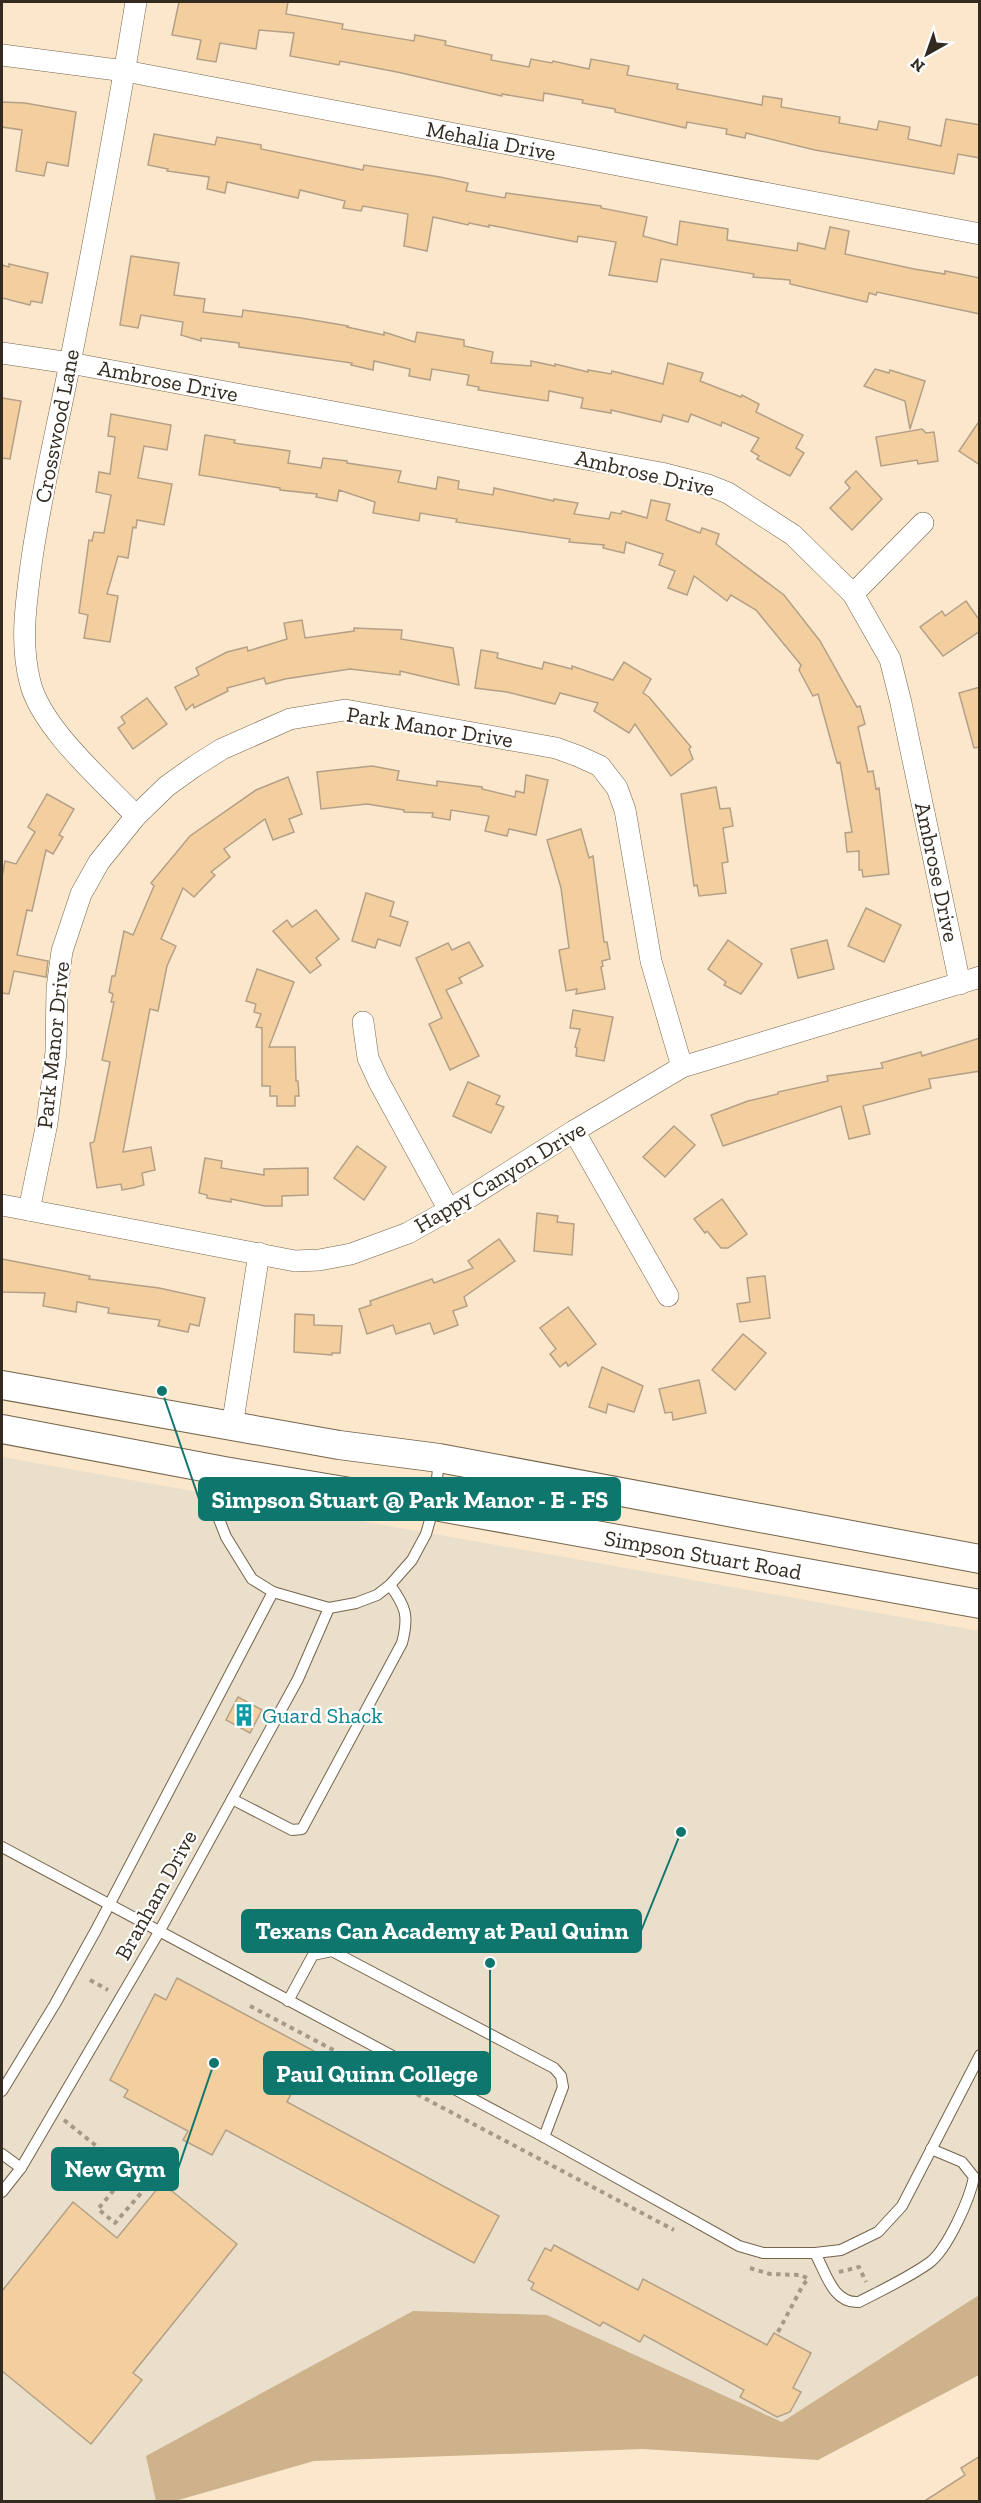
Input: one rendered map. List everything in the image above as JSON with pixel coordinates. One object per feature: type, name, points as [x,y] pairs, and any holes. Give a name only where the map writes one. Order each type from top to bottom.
[{"type":"main road","name":"Simpson Stuart Road","points":[[2,1385],[339,1445],[439,1458],[980,1559]]},
{"type":"main road","points":[[224,1471],[232,1427]]},
{"type":"main road","name":"Simpson Stuart Road","points":[[2,1429],[224,1471],[434,1506],[980,1604]]},
{"type":"street","name":"Crosswood Lane","points":[[136,2],[70,363],[36,533],[26,599],[25,656],[30,683],[37,703],[52,726],[136,816]]},
{"type":"street","name":"Mehalia Drive","points":[[2,55],[124,71],[980,234]]},
{"type":"street","name":"Ambrose Drive","points":[[2,353],[70,363],[661,473],[708,485],[738,499],[793,535],[854,594],[890,659],[970,980]]},
{"type":"street","points":[[854,594],[923,523]]},
{"type":"street","name":"Park Manor Drive","points":[[29,1210],[47,1123],[56,1052],[57,988],[62,951],[81,894],[99,862],[136,816],[167,786],[222,749],[290,718],[345,710],[556,748],[600,766],[616,788],[626,810],[651,961],[682,1068]]},
{"type":"street","name":"Happy Canyon Drive","points":[[2,1205],[295,1261],[319,1260],[351,1254],[408,1233],[450,1210],[574,1131],[682,1068],[970,980]]},
{"type":"street","points":[[363,1022],[368,1058],[379,1082],[450,1210]]},
{"type":"street","points":[[574,1131],[668,1296]]},
{"type":"street","points":[[232,1427],[260,1253]]},
{"type":"lane","points":[[224,1471],[217,1514],[226,1538],[252,1579],[273,1592],[329,1608],[356,1603],[377,1594],[390,1585],[412,1560],[426,1534],[434,1506],[439,1458]]},
{"type":"lane","points":[[232,1799],[292,1830],[302,1829],[402,1643],[406,1627],[404,1603],[390,1585]]},
{"type":"lane","name":"Branham Drive","points":[[2,2091],[55,2004],[110,1904],[273,1592]]},
{"type":"lane","name":"Branham Drive","points":[[2,2192],[21,2168],[159,1932],[298,1679],[329,1608]]},
{"type":"lane","points":[[2,1847],[544,2138],[739,2246],[763,2253],[815,2253],[842,2250],[878,2232],[902,2206],[980,2055]]},
{"type":"lane","points":[[288,2001],[313,1955],[332,1951],[554,2068],[561,2076],[563,2086],[544,2138]]},
{"type":"lane","points":[[815,2253],[838,2297],[847,2303],[859,2302],[930,2263],[946,2241],[972,2190],[974,2177],[962,2162],[931,2149]]},
{"type":"lane","points":[[2,2154],[21,2168]]},
{"type":"path","points":[[90,1980],[110,1991]]},
{"type":"path","points":[[250,2006],[683,2235]]},
{"type":"path","points":[[54,2112],[110,2157]]},
{"type":"path","points":[[120,2164],[129,2172],[98,2209],[115,2223],[149,2184]]},
{"type":"path","points":[[747,2267],[770,2274],[801,2275],[809,2279],[778,2332]]},
{"type":"path","points":[[835,2273],[859,2267],[872,2295]]},
{"type":"shaded area","points":[[2,1457],[979,1631],[979,2295],[782,2422],[547,2316],[147,2456],[156,2501],[2,2501]]},
{"type":"shaded area","points":[[979,2295],[979,2375],[818,2460],[643,2449],[314,2461],[175,2501],[156,2501],[146,2456],[413,2311],[547,2315],[782,2422]]},
{"type":"building","points":[[179,2],[288,2],[286,14],[343,24],[342,29],[414,41],[415,35],[446,41],[445,45],[492,55],[491,60],[529,67],[531,59],[552,63],[553,61],[589,69],[591,59],[629,66],[627,75],[678,84],[677,89],[762,105],[763,96],[782,99],[781,107],[840,117],[839,123],[877,130],[879,121],[910,127],[908,139],[941,146],[946,119],[980,125],[980,158],[958,154],[954,174],[815,150],[746,133],[745,138],[726,134],[727,129],[687,122],[686,128],[615,112],[615,109],[582,103],[583,100],[544,93],[543,101],[502,94],[502,96],[340,61],[339,65],[290,56],[294,33],[259,30],[256,49],[220,43],[216,62],[197,59],[201,40],[172,35]]},
{"type":"building","points":[[2,102],[25,103],[76,112],[68,166],[47,162],[44,176],[16,171],[22,130],[2,127]]},
{"type":"building","points":[[154,134],[215,145],[217,137],[261,145],[261,149],[363,170],[364,165],[440,177],[468,183],[466,191],[505,198],[506,193],[601,206],[601,208],[647,217],[643,236],[677,245],[680,221],[728,229],[727,240],[797,251],[798,243],[825,249],[830,227],[849,231],[845,254],[914,269],[945,274],[945,271],[980,278],[980,314],[877,292],[876,295],[869,293],[867,302],[790,284],[790,280],[753,277],[754,274],[661,259],[657,282],[609,275],[616,242],[578,236],[577,242],[489,225],[489,227],[469,223],[468,225],[433,217],[427,251],[404,246],[408,214],[363,206],[361,211],[343,208],[345,201],[300,190],[298,198],[227,182],[225,193],[207,189],[209,177],[167,171],[168,169],[148,165]]},
{"type":"building","points":[[131,256],[179,263],[174,295],[205,299],[203,312],[242,317],[243,310],[301,318],[384,335],[384,332],[415,342],[417,332],[464,340],[464,346],[493,352],[491,363],[531,366],[531,361],[588,372],[588,370],[611,374],[612,371],[663,384],[668,363],[703,373],[700,381],[741,397],[742,395],[759,404],[756,412],[803,435],[796,448],[804,453],[790,476],[757,459],[759,456],[751,451],[759,438],[722,422],[721,426],[691,414],[688,422],[663,415],[661,422],[611,410],[611,413],[581,408],[583,398],[549,391],[548,401],[478,390],[479,387],[467,385],[469,375],[432,369],[430,380],[409,376],[410,369],[374,361],[373,370],[351,365],[352,363],[239,347],[239,343],[201,338],[201,341],[181,335],[183,322],[141,315],[138,328],[120,325]]},
{"type":"building","points":[[9,264],[48,273],[42,303],[31,301],[30,305],[2,298],[2,265],[9,267]]},
{"type":"building","points":[[875,369],[889,373],[890,370],[925,381],[910,429],[905,401],[864,386]]},
{"type":"building","points":[[2,398],[21,401],[10,459],[2,458]]},
{"type":"building","points":[[111,414],[171,425],[167,450],[144,446],[138,478],[172,484],[164,525],[137,520],[136,528],[133,527],[128,558],[118,556],[107,594],[118,596],[110,642],[84,638],[88,615],[79,613],[89,540],[92,541],[94,532],[104,533],[111,495],[96,492],[99,472],[110,474],[115,437],[108,436]]},
{"type":"building","points":[[980,420],[980,465],[959,451]]},
{"type":"building","points":[[922,429],[926,433],[934,432],[938,461],[918,464],[917,460],[881,466],[876,437]]},
{"type":"building","points":[[205,435],[235,440],[234,443],[290,451],[288,463],[321,468],[323,458],[347,461],[347,463],[401,471],[398,482],[436,489],[438,477],[459,481],[458,489],[493,495],[494,488],[554,501],[554,499],[578,503],[574,514],[609,519],[611,512],[621,514],[622,511],[647,518],[651,500],[670,504],[666,520],[700,533],[702,528],[719,534],[716,544],[784,595],[820,641],[857,707],[860,706],[865,724],[858,727],[868,772],[873,771],[876,789],[879,788],[889,874],[863,877],[862,870],[859,870],[859,851],[847,852],[845,833],[852,832],[840,762],[837,763],[818,694],[813,696],[799,670],[801,665],[756,610],[731,595],[727,601],[694,576],[687,595],[668,588],[675,571],[659,565],[663,554],[626,542],[624,553],[603,548],[604,545],[569,542],[570,539],[456,522],[457,519],[420,513],[419,521],[373,513],[375,502],[339,490],[337,501],[316,497],[317,494],[280,490],[280,488],[199,475]]},
{"type":"building","points":[[856,471],[882,499],[852,530],[830,508],[850,488],[845,482]]},
{"type":"building","points":[[966,601],[980,621],[980,631],[943,656],[920,627],[942,611],[945,616]]},
{"type":"building","points":[[302,620],[305,638],[354,631],[354,628],[402,630],[401,639],[453,648],[459,685],[400,671],[400,675],[350,669],[266,684],[264,678],[227,688],[228,691],[194,708],[193,704],[186,710],[175,687],[199,675],[196,668],[227,652],[247,647],[248,651],[287,639],[284,623]]},
{"type":"building","points":[[481,650],[498,653],[497,658],[542,669],[544,662],[572,669],[572,666],[613,680],[624,662],[651,679],[643,693],[649,697],[691,747],[689,749],[693,759],[671,776],[635,724],[629,733],[594,711],[598,703],[560,693],[555,704],[507,692],[475,688]]},
{"type":"building","points":[[980,687],[980,747],[974,748],[959,693]]},
{"type":"building","points":[[147,698],[167,724],[133,749],[118,728],[125,723],[121,717]]},
{"type":"building","points":[[372,766],[399,771],[397,780],[437,786],[437,781],[482,787],[482,789],[515,797],[516,791],[524,793],[526,775],[548,780],[536,835],[509,829],[507,836],[485,831],[489,816],[451,810],[450,820],[432,817],[433,813],[404,812],[404,810],[367,804],[321,809],[317,772]]},
{"type":"building","points":[[288,777],[302,814],[289,819],[294,832],[273,840],[265,819],[224,849],[230,857],[211,872],[215,875],[194,897],[183,888],[161,939],[176,946],[167,966],[158,1011],[150,1009],[123,1152],[151,1147],[155,1170],[142,1173],[144,1185],[122,1190],[121,1184],[97,1188],[90,1143],[94,1142],[110,1062],[102,1060],[114,1002],[111,1002],[113,994],[109,992],[112,976],[115,976],[124,931],[133,935],[154,886],[151,883],[190,836],[256,790]]},
{"type":"building","points":[[716,787],[720,809],[730,808],[733,826],[723,828],[728,862],[722,863],[726,893],[699,896],[697,885],[694,886],[681,794]]},
{"type":"building","points":[[47,794],[74,809],[59,835],[63,837],[53,854],[46,850],[32,911],[27,910],[17,955],[48,961],[46,977],[14,971],[9,994],[2,993],[2,877],[5,861],[16,864],[35,832],[28,827]]},
{"type":"building","points":[[581,829],[589,858],[593,856],[604,942],[607,942],[610,959],[602,961],[603,966],[601,967],[605,989],[576,994],[577,989],[566,991],[559,950],[569,948],[561,888],[547,840]]},
{"type":"building","points":[[366,893],[394,902],[390,916],[408,922],[400,946],[378,939],[375,948],[352,941]]},
{"type":"building","points":[[866,908],[901,925],[884,962],[848,946]]},
{"type":"building","points":[[316,910],[339,939],[316,958],[321,965],[310,973],[273,931],[287,920],[292,927]]},
{"type":"building","points":[[728,940],[762,964],[741,994],[724,985],[726,982],[708,969]]},
{"type":"building","points":[[827,940],[834,969],[798,978],[791,949]]},
{"type":"building","points":[[469,942],[483,966],[459,978],[462,983],[446,990],[479,1056],[450,1070],[429,1024],[442,1018],[416,958],[448,943],[452,950]]},
{"type":"building","points":[[257,969],[294,982],[269,1047],[295,1047],[299,1096],[295,1096],[295,1106],[277,1106],[277,1096],[270,1096],[270,1086],[262,1086],[262,1028],[256,1027],[261,1014],[254,1012],[256,1004],[246,1001]]},
{"type":"building","points":[[573,1010],[613,1017],[604,1061],[576,1056],[577,1048],[575,1047],[580,1029],[570,1028]]},
{"type":"building","points":[[980,1038],[980,1071],[929,1079],[931,1088],[863,1106],[870,1134],[849,1139],[841,1106],[723,1146],[711,1115],[748,1101],[778,1094],[778,1092],[828,1081],[827,1076],[883,1068],[881,1063],[921,1052],[922,1056]]},
{"type":"building","points":[[468,1082],[500,1096],[496,1104],[504,1107],[491,1133],[453,1116]]},
{"type":"building","points":[[674,1126],[695,1145],[665,1177],[643,1157]]},
{"type":"building","points":[[357,1146],[386,1167],[364,1200],[334,1178]]},
{"type":"building","points":[[205,1158],[222,1161],[221,1168],[264,1175],[264,1169],[308,1168],[308,1195],[282,1196],[282,1206],[265,1206],[231,1199],[231,1202],[207,1198],[207,1195],[199,1193]]},
{"type":"building","points":[[722,1199],[747,1234],[728,1248],[721,1248],[694,1219]]},
{"type":"building","points":[[537,1213],[558,1216],[557,1222],[574,1224],[572,1255],[534,1251]]},
{"type":"building","points":[[499,1239],[515,1261],[464,1297],[467,1306],[453,1311],[458,1325],[434,1334],[430,1323],[396,1334],[393,1325],[367,1334],[359,1309],[371,1305],[370,1301],[432,1279],[434,1283],[473,1268],[468,1261]]},
{"type":"building","points":[[2,1259],[90,1276],[89,1279],[159,1288],[205,1298],[199,1326],[190,1324],[188,1332],[158,1326],[160,1320],[108,1313],[109,1308],[77,1302],[76,1312],[43,1306],[45,1293],[2,1292]]},
{"type":"building","points":[[765,1276],[770,1318],[740,1322],[737,1304],[750,1302],[747,1278]]},
{"type":"building","points":[[568,1307],[596,1344],[568,1366],[566,1362],[560,1367],[550,1354],[556,1349],[540,1328]]},
{"type":"building","points":[[295,1314],[314,1315],[314,1325],[342,1326],[340,1353],[332,1353],[332,1355],[294,1352]]},
{"type":"building","points":[[743,1334],[766,1353],[735,1390],[712,1370]]},
{"type":"building","points":[[602,1367],[643,1386],[634,1412],[608,1404],[606,1413],[589,1407]]},
{"type":"building","points":[[699,1380],[706,1413],[673,1420],[672,1412],[665,1413],[659,1389]]},
{"type":"building","name":"Guard Shack","points":[[238,1697],[262,1710],[250,1733],[226,1720]]},
{"type":"building","points":[[177,1978],[314,2051],[287,2102],[499,2216],[474,2263],[226,2130],[212,2155],[183,2140],[188,2131],[124,2097],[128,2090],[110,2080],[155,1994],[166,2000]]},
{"type":"building","points":[[162,2183],[237,2244],[133,2373],[142,2380],[91,2444],[2,2371],[2,2291],[73,2202],[117,2238]]},
{"type":"building","points":[[554,2245],[638,2290],[643,2279],[767,2345],[774,2333],[811,2353],[793,2388],[801,2392],[790,2412],[777,2417],[740,2397],[744,2390],[644,2335],[640,2342],[603,2322],[600,2326],[531,2289],[534,2283],[528,2280],[545,2248],[551,2251]]},
{"type":"building","points":[[980,2456],[980,2502],[923,2502],[965,2475],[961,2468]]},
{"type":"place","name":"Simpson Stuart @ Park Manor - E - FS","points":[[162,1391]]},
{"type":"place","name":"Guard Shack","points":[[244,1715]]},
{"type":"place","name":"Texans Can Academy at Paul Quinn","points":[[681,1832]]},
{"type":"place","name":"Paul Quinn College","points":[[490,1963]]},
{"type":"place","name":"New Gym","points":[[214,2063]]}]
